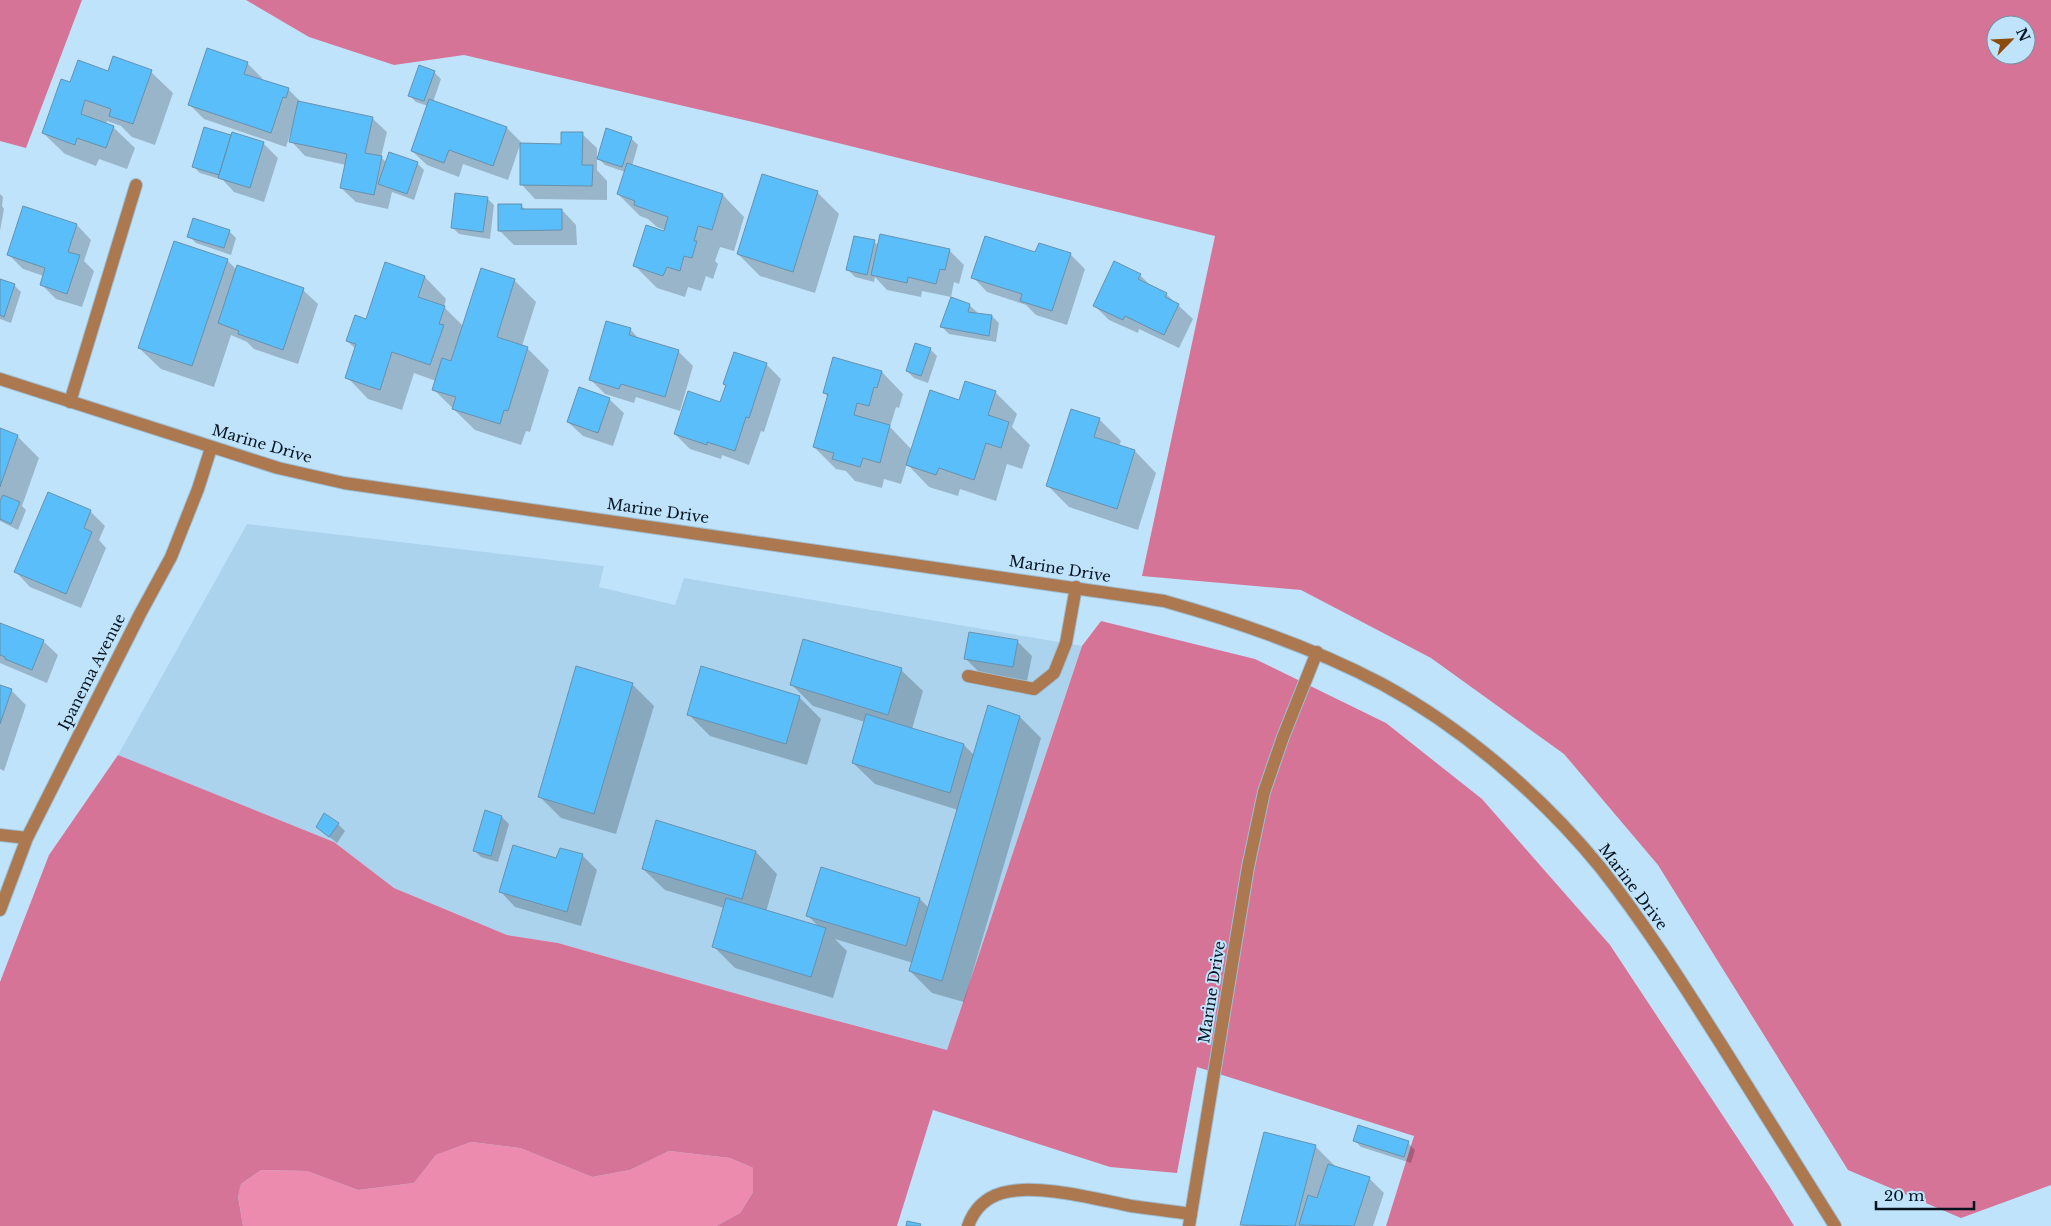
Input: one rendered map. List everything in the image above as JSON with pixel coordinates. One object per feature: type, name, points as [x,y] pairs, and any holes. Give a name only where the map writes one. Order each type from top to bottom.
[{"type":"street","points":[[70,402],[136,185]]},
{"type":"street","name":"Marine Drive","points":[[0,379],[211,448],[278,468],[344,483],[1164,601],[1260,629],[1317,652],[1382,685],[1433,717],[1516,780],[1559,822],[1599,867],[1641,923],[1694,1001],[1835,1226]]},
{"type":"street","name":"Ipanema Avenue","points":[[0,910],[27,838],[140,614],[171,557],[198,489],[211,448]]},
{"type":"street","points":[[968,676],[1034,689],[1054,673],[1066,643],[1076,587]]},
{"type":"street","name":"Marine Drive","points":[[1190,1220],[1248,867],[1262,801],[1283,737],[1317,652]]},
{"type":"street","points":[[0,835],[27,838]]},
{"type":"street","points":[[968,1226],[974,1212],[982,1203],[1004,1192],[1028,1190],[1133,1206],[1190,1220]]},
{"type":"shaded area","points":[[0,0],[82,0],[26,148],[0,141]]},
{"type":"shaded area","points":[[246,0],[2051,0],[2051,1185],[1961,1218],[1848,1170],[1658,865],[1564,754],[1431,658],[1301,590],[1142,576],[1215,236],[757,123],[464,55],[394,65],[309,37]]},
{"type":"shaded area","points":[[247,524],[604,566],[599,587],[675,605],[684,578],[1082,646],[947,1050],[766,1002],[558,943],[507,935],[394,888],[334,842],[118,755]]},
{"type":"shaded area","points":[[1101,621],[1255,659],[1386,723],[1482,799],[1610,945],[1794,1226],[1386,1226],[1414,1136],[1197,1067],[1177,1173],[1110,1167],[933,1110],[897,1226],[716,1226],[740,1213],[753,1192],[753,1168],[730,1158],[669,1151],[630,1170],[592,1177],[520,1148],[471,1142],[436,1155],[414,1183],[358,1190],[307,1171],[261,1170],[241,1184],[238,1196],[243,1226],[0,1226],[0,982],[49,855],[118,755],[334,842],[394,888],[507,935],[558,943],[766,1002],[947,1050],[1082,646]]},
{"type":"shaded area","points":[[471,1142],[520,1148],[592,1177],[630,1170],[669,1151],[730,1158],[753,1168],[753,1192],[740,1213],[716,1226],[243,1226],[238,1195],[241,1184],[261,1170],[307,1171],[358,1190],[414,1183],[436,1155]]},
{"type":"building","points":[[207,48],[248,62],[244,74],[289,88],[286,98],[283,97],[271,133],[188,105]]},
{"type":"building","points":[[113,56],[152,70],[133,124],[109,116],[111,109],[85,100],[81,114],[114,126],[106,148],[77,138],[75,145],[42,133],[61,79],[70,82],[78,60],[108,71]]},
{"type":"building","points":[[419,65],[435,71],[424,101],[408,96]]},
{"type":"building","points":[[429,99],[507,127],[493,166],[449,150],[444,163],[411,151]]},
{"type":"building","points":[[298,101],[373,117],[365,153],[382,156],[374,195],[340,188],[347,154],[289,142]]},
{"type":"building","points":[[204,127],[231,135],[219,175],[192,167]]},
{"type":"building","points":[[606,128],[632,137],[622,167],[597,159]]},
{"type":"building","points":[[232,132],[264,142],[250,188],[218,178]]},
{"type":"building","points":[[561,132],[583,132],[582,165],[593,165],[592,186],[520,185],[520,143],[561,144]]},
{"type":"building","points":[[389,152],[418,162],[407,194],[378,184]]},
{"type":"building","points":[[627,163],[723,194],[712,230],[698,226],[694,241],[697,241],[692,258],[684,256],[680,271],[667,267],[663,276],[633,266],[646,225],[664,231],[668,217],[634,205],[635,201],[617,194]]},
{"type":"building","points":[[762,174],[818,191],[793,272],[737,254]]},
{"type":"building","points":[[455,193],[488,197],[483,232],[451,228]]},
{"type":"building","points":[[498,204],[522,204],[521,209],[562,209],[562,230],[498,231]]},
{"type":"building","points":[[23,206],[77,224],[68,252],[80,255],[67,294],[40,285],[45,268],[7,255]]},
{"type":"building","points":[[193,218],[230,230],[224,248],[187,237]]},
{"type":"building","points":[[880,234],[950,249],[945,270],[940,269],[936,284],[908,277],[907,283],[871,275]]},
{"type":"building","points":[[854,236],[875,240],[867,275],[846,270]]},
{"type":"building","points":[[985,236],[1035,252],[1039,243],[1071,253],[1052,311],[1020,301],[1022,294],[971,278]]},
{"type":"building","points":[[174,241],[228,259],[192,366],[138,348]]},
{"type":"building","points":[[1114,261],[1141,274],[1138,279],[1167,293],[1165,297],[1179,304],[1164,335],[1125,316],[1123,320],[1093,306]]},
{"type":"building","points":[[385,262],[425,276],[418,297],[445,306],[439,324],[444,325],[430,365],[392,352],[380,390],[345,378],[356,344],[346,341],[355,315],[366,319]]},
{"type":"building","points":[[237,265],[304,288],[283,350],[238,334],[239,331],[218,323]]},
{"type":"building","points":[[481,268],[515,279],[497,337],[528,347],[508,411],[504,410],[500,424],[452,409],[456,397],[432,390],[442,358],[451,361]]},
{"type":"building","points":[[0,279],[15,284],[4,317],[0,315]]},
{"type":"building","points":[[951,297],[970,304],[968,312],[992,315],[989,336],[940,327]]},
{"type":"building","points":[[606,321],[631,328],[629,335],[679,350],[665,397],[621,384],[619,389],[589,380]]},
{"type":"building","points":[[915,343],[931,348],[921,376],[906,371]]},
{"type":"building","points":[[734,352],[767,363],[749,418],[746,417],[735,451],[707,442],[707,445],[674,434],[688,391],[720,402],[726,385],[723,384]]},
{"type":"building","points":[[833,357],[882,371],[877,388],[874,387],[869,406],[857,403],[854,415],[890,425],[880,463],[863,458],[860,467],[832,459],[834,453],[813,447],[828,394],[823,393]]},
{"type":"building","points":[[965,381],[996,391],[988,415],[1009,422],[1001,448],[986,443],[974,480],[939,468],[936,475],[906,465],[930,390],[959,400]]},
{"type":"building","points":[[579,387],[610,398],[598,433],[567,422]]},
{"type":"building","points":[[1071,409],[1100,418],[1094,437],[1135,450],[1117,509],[1046,486]]},
{"type":"building","points":[[0,428],[18,435],[0,487]]},
{"type":"building","points":[[48,492],[91,510],[84,528],[92,532],[66,594],[14,572]]},
{"type":"building","points":[[3,495],[20,502],[11,524],[0,519],[0,501]]},
{"type":"building","points":[[0,623],[44,640],[32,670],[0,655]]},
{"type":"building","points":[[969,632],[1018,640],[1013,667],[964,659]]},
{"type":"building","points":[[803,639],[902,668],[888,715],[790,685]]},
{"type":"building","points":[[576,666],[633,683],[594,814],[538,797]]},
{"type":"building","points":[[701,666],[800,696],[786,744],[687,715]]},
{"type":"building","points":[[0,685],[12,689],[0,724]]},
{"type":"building","points":[[988,705],[1020,716],[942,981],[909,971]]},
{"type":"building","points":[[866,714],[964,744],[950,793],[852,763]]},
{"type":"building","points":[[485,810],[502,816],[491,856],[473,851]]},
{"type":"building","points":[[324,813],[339,823],[329,837],[316,827]]},
{"type":"building","points":[[656,820],[756,851],[742,899],[642,869]]},
{"type":"building","points":[[513,845],[556,858],[560,848],[583,854],[567,912],[499,892]]},
{"type":"building","points":[[821,867],[920,898],[906,946],[806,916]]},
{"type":"building","points":[[726,898],[826,928],[811,977],[712,947]]},
{"type":"building","points":[[1358,1125],[1409,1141],[1404,1157],[1353,1141]]},
{"type":"building","points":[[1264,1132],[1316,1145],[1295,1226],[1240,1225]]},
{"type":"building","points":[[1328,1164],[1370,1177],[1354,1226],[1299,1225],[1308,1195],[1317,1198]]},
{"type":"building","points":[[907,1221],[921,1224],[920,1226],[906,1226]]}]
